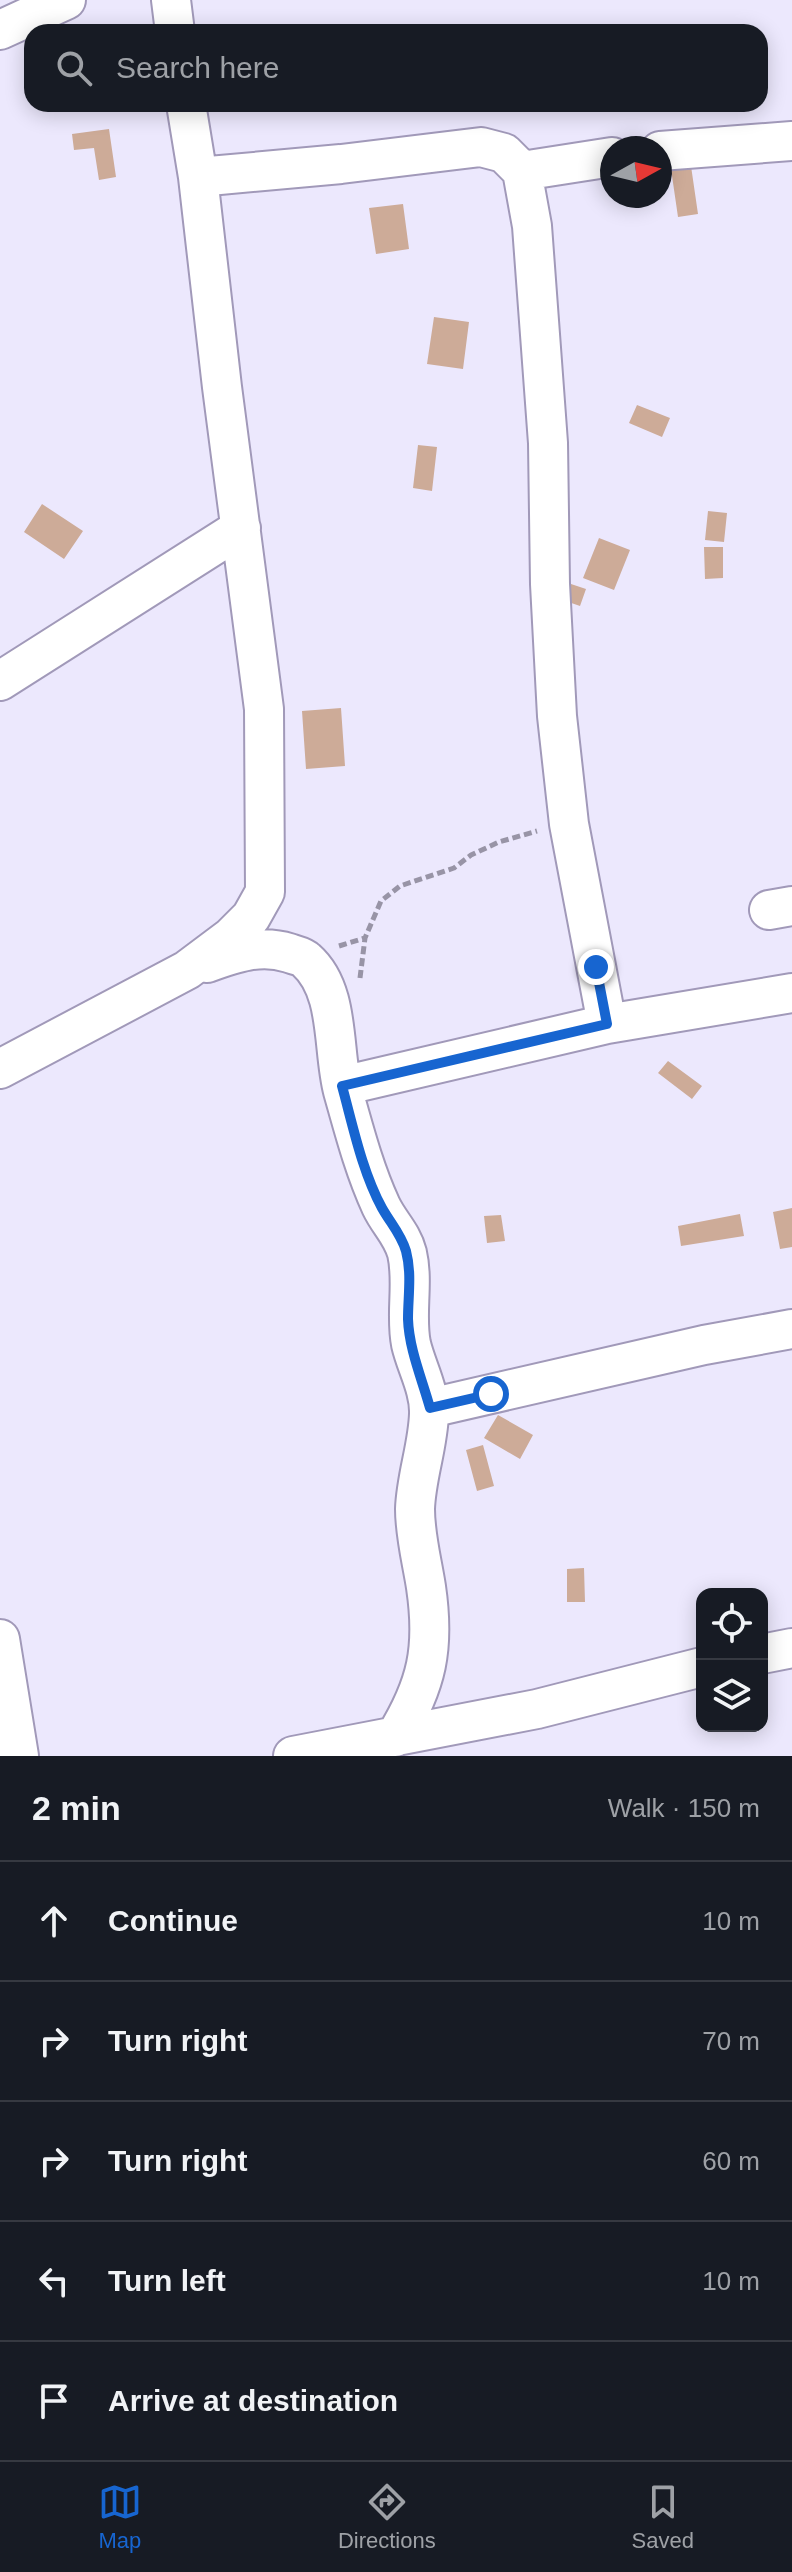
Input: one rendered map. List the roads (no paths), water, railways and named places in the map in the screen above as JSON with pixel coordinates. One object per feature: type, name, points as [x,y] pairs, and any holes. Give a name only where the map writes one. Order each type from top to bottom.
[{"type":"street","points":[[0,30],[66,0]]},
{"type":"street","points":[[171,0],[174,24]]},
{"type":"street","points":[[0,1069],[187,970],[231,937],[251,917],[265,892],[264,709],[187,112]]},
{"type":"street","points":[[672,150],[792,141]]},
{"type":"street","points":[[198,177],[481,147],[504,153],[522,171],[532,226],[548,443],[550,584],[557,716],[569,824],[607,1024]]},
{"type":"street","points":[[522,171],[600,159]]},
{"type":"street","points":[[0,681],[241,528]]},
{"type":"street","points":[[265,892],[321,980],[329,1002],[342,1086],[359,1148],[383,1209],[399,1232],[407,1255],[410,1283],[408,1320],[412,1346],[430,1408],[415,1508],[430,1635],[422,1684],[415,1705],[395,1737]]},
{"type":"street","points":[[187,970],[244,950],[275,949],[305,958]]},
{"type":"street","points":[[342,1086],[607,1024],[792,993]]},
{"type":"street","points":[[430,1408],[704,1345],[792,1329]]},
{"type":"street","points":[[0,1639],[19,1756]]},
{"type":"street","points":[[768,1653],[792,1648]]},
{"type":"street","points":[[293,1756],[537,1709],[696,1669]]}]
